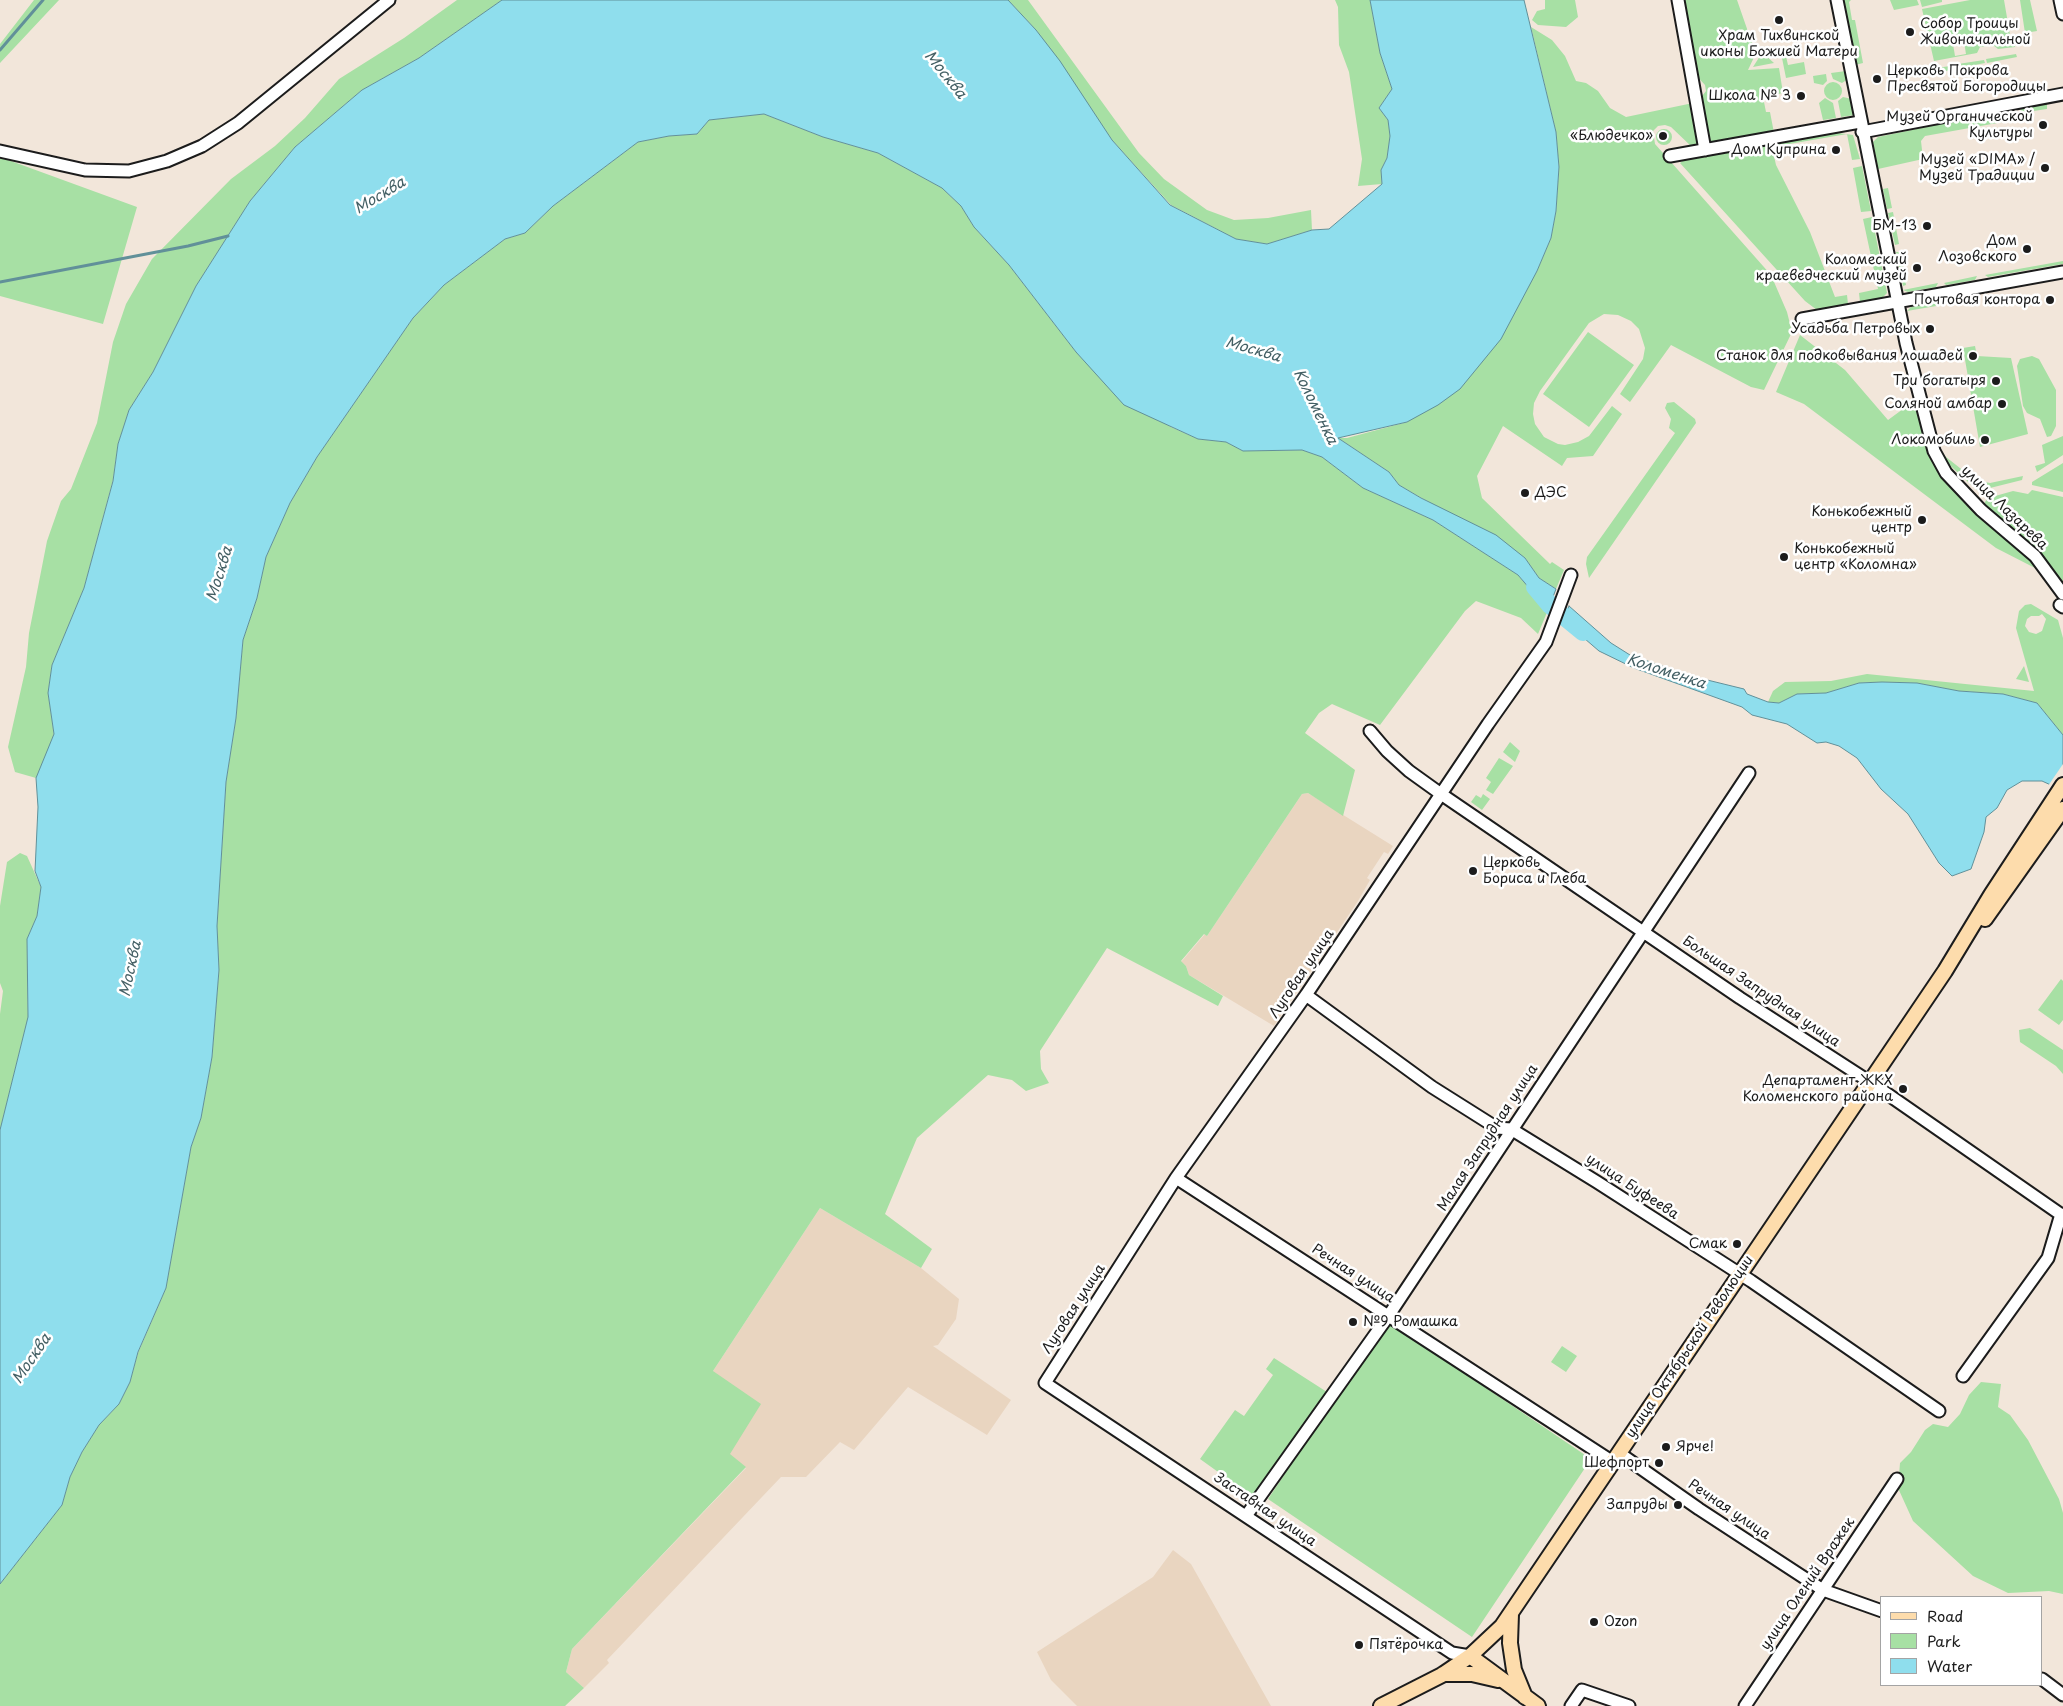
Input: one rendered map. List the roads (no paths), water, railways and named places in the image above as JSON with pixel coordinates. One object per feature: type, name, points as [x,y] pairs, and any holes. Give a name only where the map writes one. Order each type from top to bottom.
[{"type":"main road","name":"улица Октябрьской Революции","points":[[1381,1706],[1442,1674],[1470,1656],[1490,1639],[1510,1614],[1961,948],[1998,902],[2048,820],[2063,785]]},
{"type":"main road","name":"улица Октябрьской Революции","points":[[2048,820],[2063,810]]},
{"type":"main road","points":[[1510,1614],[1510,1643],[1514,1670],[1525,1697]]},
{"type":"main road","points":[[1470,1656],[1538,1706]]},
{"type":"main road","points":[[1442,1674],[1480,1675],[1505,1682]]},
{"type":"street","points":[[0,150],[85,170],[129,171],[167,161],[202,146],[238,123],[389,0]]},
{"type":"street","points":[[1678,0],[1705,150]]},
{"type":"street","name":"улица Лазарева","points":[[1836,0],[1906,343],[1932,444],[1939,462],[1981,510],[2035,556],[2062,602]]},
{"type":"street","points":[[2060,0],[2063,14]]},
{"type":"street","points":[[1670,156],[2063,94]]},
{"type":"street","points":[[1802,319],[2063,272]]},
{"type":"street","name":"Луговая улица","points":[[1045,1383],[1176,1178],[1306,995],[1546,642],[1570,575]]},
{"type":"street","name":"Большая Запрудная улица","points":[[1370,731],[1387,751],[1409,771],[1441,794],[1740,998],[1870,1082],[2062,1215]]},
{"type":"street","name":"Малая Запрудная улица","points":[[1246,1516],[1389,1315],[1749,773]]},
{"type":"street","name":"улица Буфеева","points":[[1306,995],[1432,1087],[1497,1128],[1511,1129],[1597,1182],[1740,1274],[1938,1411]]},
{"type":"street","name":"Речная улица","points":[[1176,1178],[1389,1315],[1699,1509],[1823,1590],[1880,1610]]},
{"type":"street","points":[[1964,1376],[2048,1258],[2062,1215]]},
{"type":"street","name":"Заставная улица","points":[[1045,1383],[1452,1653],[1470,1656]]},
{"type":"street","name":"улица Олений Вражек","points":[[1745,1706],[1897,1479]]},
{"type":"street","points":[[2043,1681],[2063,1695]]},
{"type":"street","points":[[1571,1706],[1582,1690],[1629,1706]]},
{"type":"water","name":"Москва","points":[[502,0],[1008,0],[1036,30],[1060,61],[1112,140],[1170,205],[1236,239],[1267,244],[1312,230],[1329,229],[1382,184],[1381,170],[1387,158],[1390,136],[1388,120],[1379,108],[1392,89],[1380,53],[1370,0],[1524,0],[1556,132],[1559,167],[1556,211],[1551,238],[1537,271],[1501,339],[1460,389],[1438,405],[1407,422],[1338,438],[1389,472],[1399,485],[1496,535],[1525,558],[1539,578],[1556,589],[1548,610],[1518,575],[1433,520],[1363,488],[1322,457],[1302,450],[1243,451],[1226,442],[1198,439],[1124,405],[1076,352],[1009,265],[974,227],[961,206],[942,188],[878,153],[823,137],[764,114],[709,120],[697,134],[669,136],[638,142],[553,206],[525,233],[505,239],[444,285],[413,318],[317,457],[290,503],[266,557],[257,598],[243,640],[236,718],[226,782],[217,926],[219,970],[212,1057],[201,1118],[191,1147],[166,1288],[138,1352],[130,1382],[119,1404],[99,1425],[82,1452],[70,1477],[62,1505],[0,1584],[0,1130],[28,1017],[27,939],[37,916],[41,887],[35,871],[38,807],[36,778],[54,734],[48,693],[52,665],[84,588],[113,481],[118,444],[129,410],[153,372],[196,286],[250,201],[295,147],[362,90],[419,58]]},
{"type":"water","points":[[1569,606],[1611,643],[1630,655],[1691,676],[1744,689],[1747,694],[1768,702],[1779,703],[1797,694],[1826,693],[1859,683],[1882,682],[1917,683],[1959,691],[2003,694],[2037,703],[2063,735],[2063,794],[2053,786],[2042,781],[2022,781],[2007,790],[1997,808],[1986,817],[1984,832],[1971,869],[1952,876],[1939,863],[1908,814],[1881,789],[1857,758],[1839,746],[1826,742],[1817,743],[1787,724],[1752,715],[1742,707],[1634,668],[1599,651],[1563,620]]},
{"type":"waterway","points":[[0,50],[43,0]]},
{"type":"waterway","points":[[0,282],[188,246],[228,236]]},
{"type":"waterway","name":"Коломенка","points":[[1535,587],[1550,605],[1583,632]]},
{"type":"place","name":"Храм Тихвинской иконы Божией Матери","points":[[1779,20]]},
{"type":"place","name":"Собор Троицы Живоначальной","points":[[1910,32]]},
{"type":"place","name":"Церковь Покрова Пресвятой Богородицы","points":[[1877,79]]},
{"type":"place","name":"Школа № 3","points":[[1801,96]]},
{"type":"place","name":"Музей Органической Культуры","points":[[2043,125]]},
{"type":"place","name":"«Блюдечко»","points":[[1663,136]]},
{"type":"place","name":"Дом Куприна","points":[[1836,150]]},
{"type":"place","name":"Музей «DIMA» / Музей Традиции","points":[[2045,168]]},
{"type":"place","name":"БМ-13","points":[[1927,226]]},
{"type":"place","name":"Дом Лозовского","points":[[2027,249]]},
{"type":"place","name":"Коломеский краеведческий музей","points":[[1917,268]]},
{"type":"place","name":"Почтовая контора","points":[[2050,300]]},
{"type":"place","name":"Усадьба Петровых","points":[[1930,329]]},
{"type":"place","name":"Станок для подковывания лошадей","points":[[1973,356]]},
{"type":"place","name":"Три богатыря","points":[[1996,381]]},
{"type":"place","name":"Соляной амбар","points":[[2002,404]]},
{"type":"place","name":"Локомобиль","points":[[1985,440]]},
{"type":"place","name":"ДЭС","points":[[1525,493]]},
{"type":"place","name":"Конькобежный центр","points":[[1922,520]]},
{"type":"place","name":"Конькобежный центр «Коломна»","points":[[1784,557]]},
{"type":"place","name":"Церковь Бориса и Глеба","points":[[1473,871]]},
{"type":"place","name":"Департамент ЖКХ Коломенского района","points":[[1903,1089]]},
{"type":"place","name":"Смак","points":[[1737,1244]]},
{"type":"place","name":"№9 Ромашка","points":[[1353,1322]]},
{"type":"place","name":"Ярче!","points":[[1666,1447]]},
{"type":"place","name":"Шефпорт","points":[[1659,1463]]},
{"type":"place","name":"Запруды","points":[[1678,1505]]},
{"type":"place","name":"Ozon","points":[[1594,1622]]},
{"type":"place","name":"Пятёрочка","points":[[1359,1645]]}]
